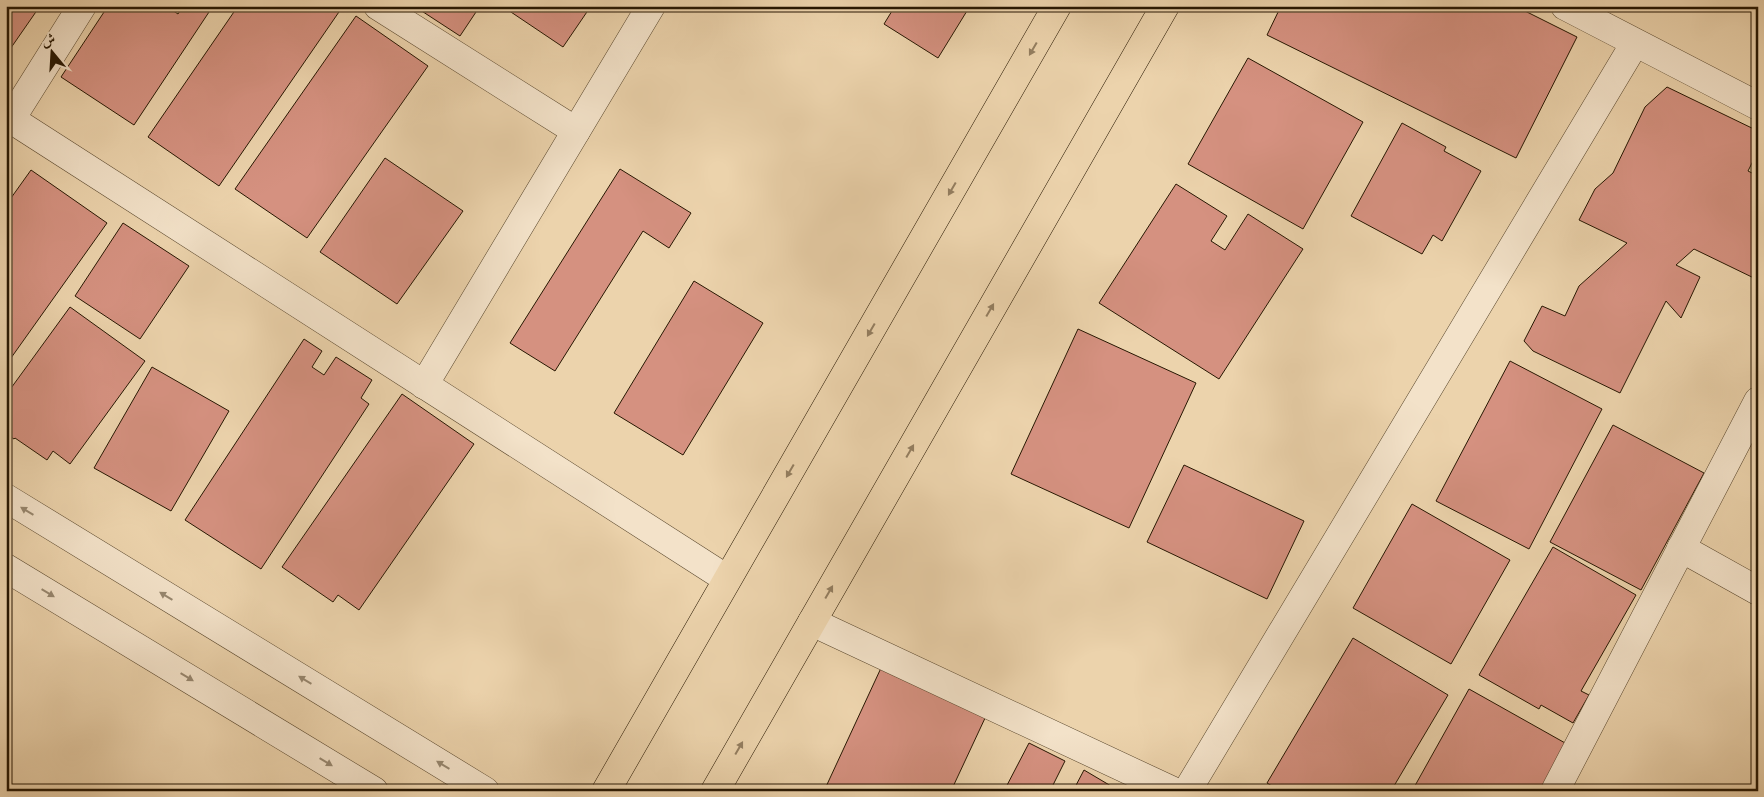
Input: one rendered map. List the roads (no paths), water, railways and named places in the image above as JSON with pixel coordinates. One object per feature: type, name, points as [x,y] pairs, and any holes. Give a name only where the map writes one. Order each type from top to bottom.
[{"type":"main road","points":[[606,791],[1057,6]]},
{"type":"main road","points":[[715,791],[1165,6]]},
{"type":"street","points":[[82,6],[9,118],[727,579]]},
{"type":"street","points":[[378,6],[576,131]]},
{"type":"street","points":[[424,385],[651,6]]},
{"type":"street","points":[[1565,6],[1758,106]]},
{"type":"street","points":[[1187,791],[1635,43]]},
{"type":"street","points":[[1555,791],[1758,401]]},
{"type":"street","points":[[6,498],[485,791]]},
{"type":"street","points":[[1681,548],[1758,591]]},
{"type":"street","points":[[6,568],[374,791]]},
{"type":"street","points":[[812,622],[1173,791]]}]
